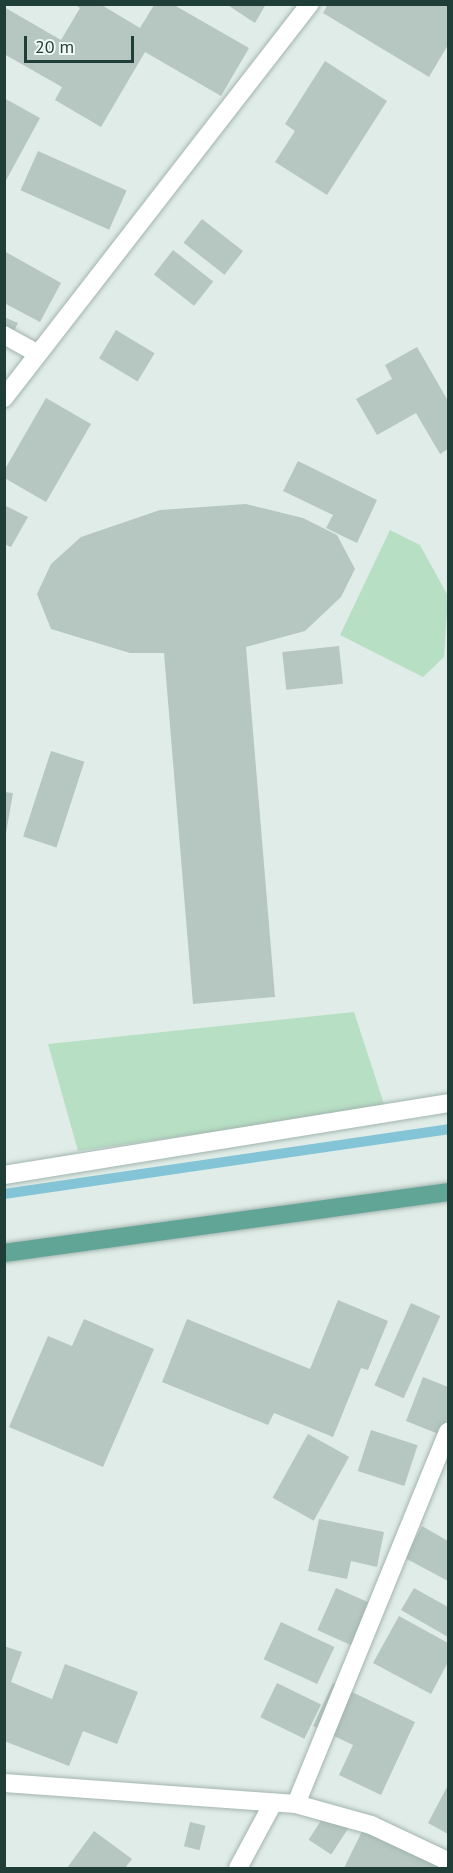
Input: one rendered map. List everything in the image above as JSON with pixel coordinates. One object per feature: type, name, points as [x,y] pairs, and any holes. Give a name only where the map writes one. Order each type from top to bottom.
[{"type":"main road","points":[[4,1253],[448,1192]]},
{"type":"street","points":[[4,398],[36,353],[305,6]]},
{"type":"street","points":[[4,335],[36,353]]},
{"type":"street","points":[[4,1175],[448,1103]]},
{"type":"street","points":[[296,1804],[448,1432]]},
{"type":"street","points":[[4,1782],[296,1804],[371,1825],[448,1861]]},
{"type":"street","points":[[238,1869],[273,1803]]},
{"type":"green space","points":[[390,530],[420,545],[448,596],[444,657],[423,677],[340,635]]},
{"type":"green space","points":[[354,1012],[385,1107],[78,1151],[48,1044]]},
{"type":"building","points":[[74,4],[100,4],[140,28],[154,5],[174,5],[249,48],[221,96],[145,52],[101,127],[55,100],[62,87],[4,54],[4,7],[61,40],[80,8]]},
{"type":"building","points":[[226,4],[266,4],[255,23]]},
{"type":"building","points":[[328,4],[448,4],[448,45],[429,77],[323,13]]},
{"type":"building","points":[[325,61],[387,101],[327,195],[275,162],[295,131],[285,124]]},
{"type":"building","points":[[4,98],[40,118],[4,184]]},
{"type":"building","points":[[38,151],[127,190],[109,230],[21,190]]},
{"type":"building","points":[[202,219],[243,251],[225,275],[184,243]]},
{"type":"building","points":[[173,250],[213,281],[194,306],[154,274]]},
{"type":"building","points":[[4,251],[61,283],[40,322],[4,303]]},
{"type":"building","points":[[4,317],[18,323],[4,351]]},
{"type":"building","points":[[116,330],[155,353],[138,381],[99,358]]},
{"type":"building","points":[[417,347],[448,401],[448,449],[440,454],[416,413],[377,435],[356,399],[392,379],[385,365]]},
{"type":"building","points":[[46,398],[91,424],[46,502],[4,478],[4,471]]},
{"type":"building","points":[[298,461],[377,500],[357,543],[326,528],[333,515],[283,491]]},
{"type":"building","points":[[246,504],[303,518],[337,535],[355,569],[341,597],[305,631],[246,647],[275,997],[193,1004],[164,653],[130,653],[51,629],[37,594],[51,564],[81,537],[160,510]]},
{"type":"building","points":[[4,505],[28,517],[11,547],[4,544]]},
{"type":"building","points":[[339,646],[343,684],[286,690],[282,652]]},
{"type":"building","points":[[51,751],[84,762],[56,847],[23,837]]},
{"type":"building","points":[[4,792],[13,793],[6,833],[4,833]]},
{"type":"building","points":[[338,1300],[388,1321],[368,1370],[361,1368],[333,1437],[274,1413],[268,1425],[162,1382],[187,1319],[310,1369]]},
{"type":"building","points":[[411,1303],[440,1316],[404,1398],[374,1385]]},
{"type":"building","points":[[84,1319],[154,1349],[103,1467],[9,1427],[48,1336],[72,1346]]},
{"type":"building","points":[[423,1377],[448,1387],[448,1416],[441,1435],[406,1421]]},
{"type":"building","points":[[371,1430],[418,1445],[404,1486],[358,1471]]},
{"type":"building","points":[[308,1434],[349,1457],[314,1521],[273,1498]]},
{"type":"building","points":[[319,1519],[384,1532],[377,1567],[351,1561],[347,1579],[308,1571]]},
{"type":"building","points":[[422,1526],[448,1541],[448,1581],[405,1558]]},
{"type":"building","points":[[336,1588],[372,1604],[353,1646],[317,1630]]},
{"type":"building","points":[[414,1588],[448,1607],[448,1637],[401,1610]]},
{"type":"building","points":[[399,1616],[448,1643],[448,1662],[431,1694],[373,1663]]},
{"type":"building","points":[[281,1622],[334,1647],[317,1684],[264,1659]]},
{"type":"building","points":[[4,1646],[22,1652],[11,1682],[52,1699],[65,1664],[138,1692],[117,1744],[83,1731],[69,1766],[4,1741]]},
{"type":"building","points":[[277,1683],[321,1704],[304,1739],[260,1717]]},
{"type":"building","points":[[333,1683],[415,1722],[381,1795],[339,1775],[353,1745],[313,1726]]},
{"type":"building","points":[[448,1785],[448,1834],[428,1823]]},
{"type":"building","points":[[326,1813],[349,1828],[331,1855],[309,1840]]},
{"type":"building","points":[[367,1821],[448,1868],[344,1868]]},
{"type":"building","points":[[190,1822],[206,1826],[199,1850],[184,1846]]},
{"type":"building","points":[[94,1831],[132,1859],[125,1868],[67,1868]]},
{"type":"waterway","points":[[4,1194],[448,1129]]}]
